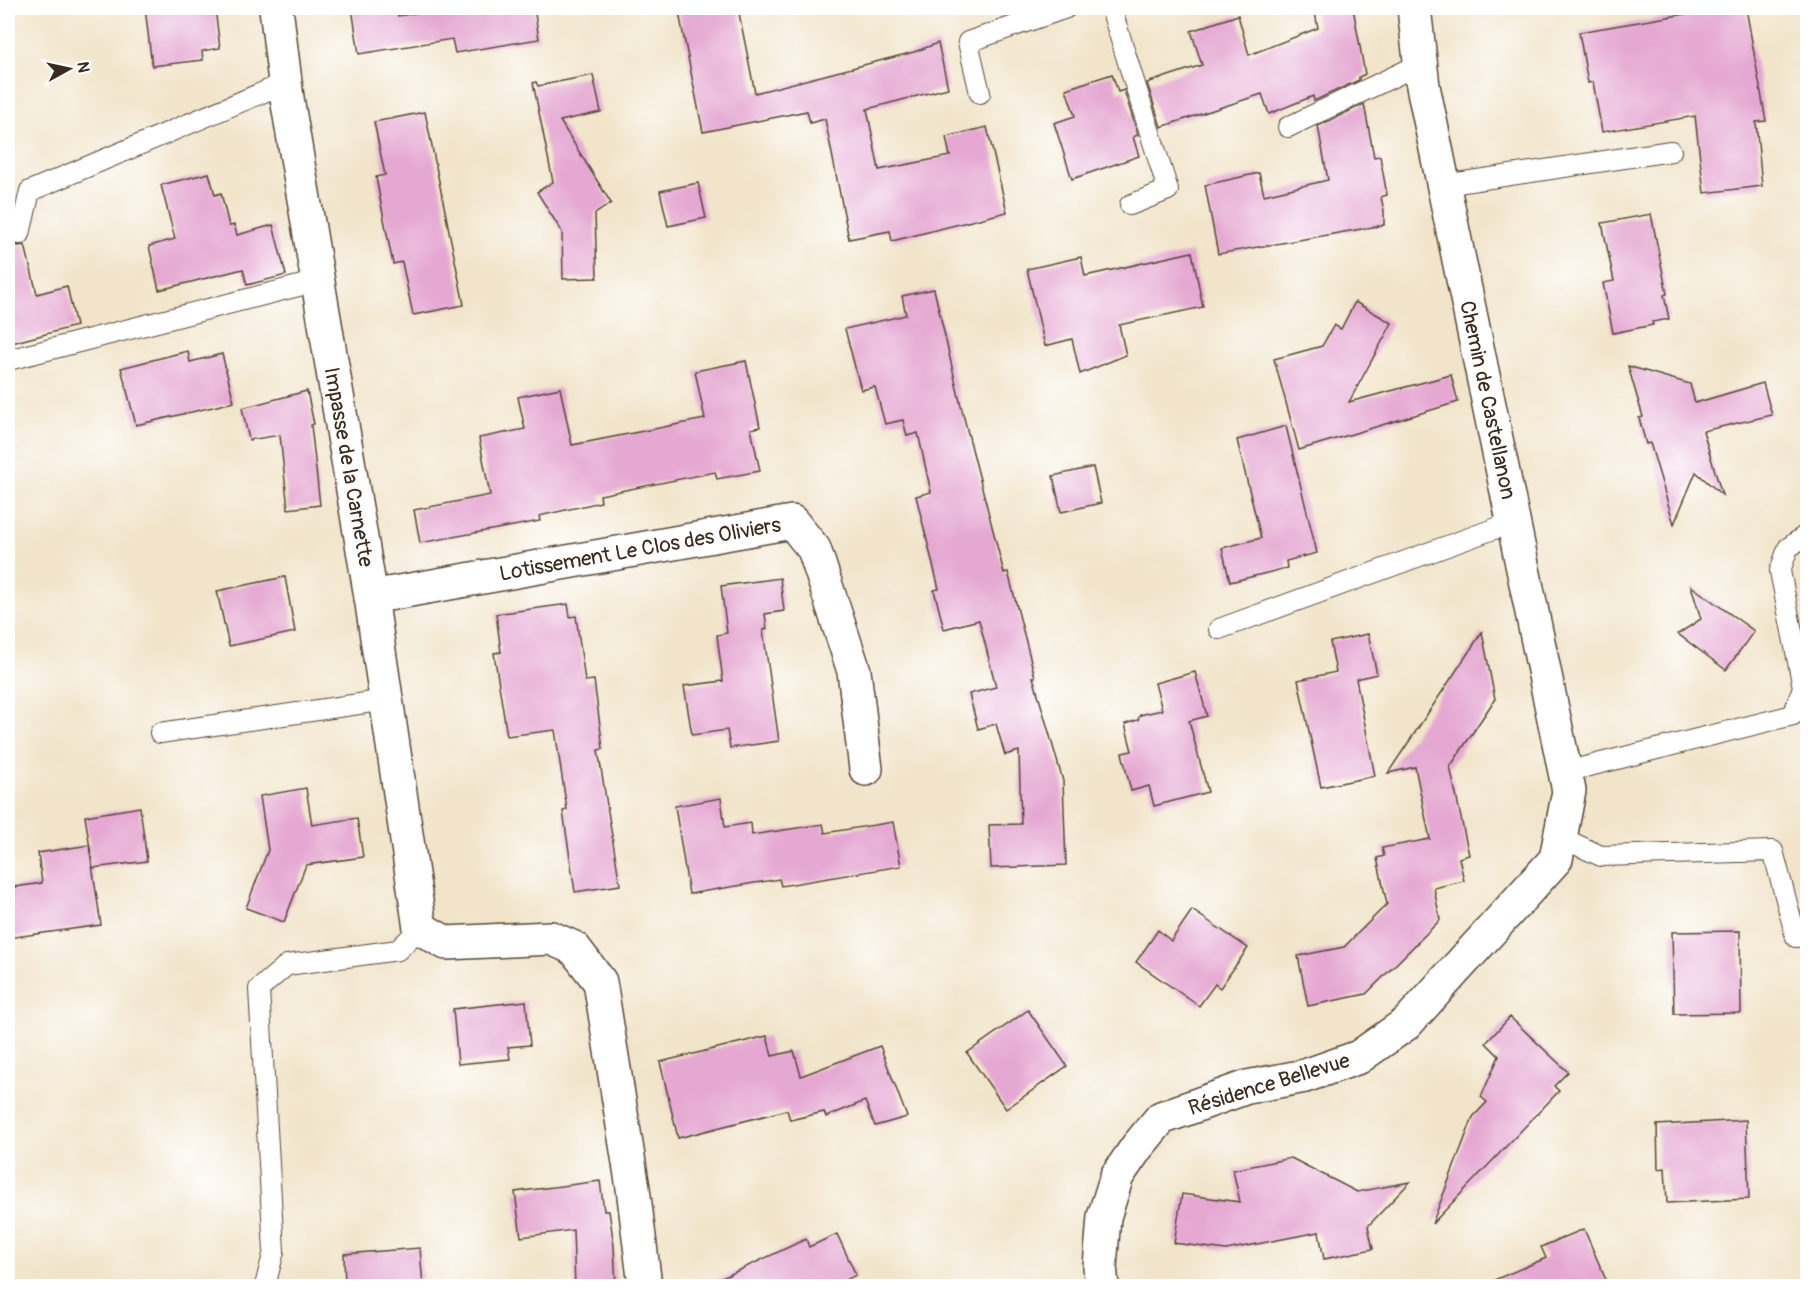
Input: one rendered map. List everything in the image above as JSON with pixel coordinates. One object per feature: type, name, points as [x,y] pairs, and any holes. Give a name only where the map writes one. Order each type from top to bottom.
[{"type":"street","name":"Impasse de la Carnette","points":[[276,8],[285,83],[371,597],[420,928]]},
{"type":"street","name":"Chemin de Castellanon","points":[[1414,8],[1423,86],[1567,782]]},
{"type":"street","name":"Lotissement Le Clos des Oliviers","points":[[371,597],[792,522],[814,549],[854,671],[866,769]]},
{"type":"street","name":"Résidence Bellevue","points":[[1102,1287],[1100,1267],[1104,1217],[1117,1176],[1161,1118],[1247,1087],[1305,1076],[1359,1057],[1407,1023],[1556,860],[1567,782]]},
{"type":"street","points":[[420,928],[446,943],[550,938],[574,948],[600,982],[633,1188],[645,1287]]},
{"type":"lane","points":[[980,93],[968,42],[1066,8]]},
{"type":"lane","points":[[1111,8],[1168,190],[1130,205]]},
{"type":"lane","points":[[1288,127],[1420,64]]},
{"type":"lane","points":[[20,234],[30,191],[285,83]]},
{"type":"lane","points":[[1444,185],[1671,151]]},
{"type":"lane","points":[[8,360],[318,281]]},
{"type":"lane","points":[[1219,629],[1514,522]]},
{"type":"lane","points":[[1567,782],[1793,715],[1803,687],[1780,571],[1788,548],[1806,535]]},
{"type":"lane","points":[[160,733],[386,700]]},
{"type":"lane","points":[[1560,837],[1601,856],[1773,851],[1796,937]]},
{"type":"lane","points":[[265,1287],[274,1251],[260,989],[287,965],[398,950],[420,928]]},
{"type":"building","points":[[145,8],[215,8],[220,48],[202,51],[203,60],[152,66]]},
{"type":"building","points":[[352,8],[397,8],[398,16],[447,8],[534,8],[539,39],[455,53],[452,39],[359,54]]},
{"type":"building","points":[[678,8],[738,8],[755,93],[914,52],[938,43],[948,88],[867,109],[879,170],[950,156],[946,137],[987,127],[1007,212],[892,241],[890,231],[849,239],[825,119],[810,123],[807,111],[703,132]]},
{"type":"building","points":[[1314,8],[1353,8],[1365,74],[1359,77],[1359,80],[1314,101],[1313,96],[1269,114],[1262,94],[1161,127],[1147,83],[1202,65],[1191,31],[1238,15],[1249,55],[1318,28]]},
{"type":"building","points":[[1721,8],[1746,8],[1766,121],[1756,122],[1762,186],[1704,193],[1695,116],[1602,132],[1593,82],[1588,83],[1579,32]]},
{"type":"building","points":[[1112,74],[1118,92],[1124,90],[1138,135],[1133,137],[1139,156],[1072,179],[1054,123],[1075,116],[1066,89]]},
{"type":"building","points":[[593,75],[601,112],[560,121],[611,203],[595,214],[597,278],[563,279],[562,232],[537,192],[553,182],[533,83],[536,82],[538,86]]},
{"type":"building","points":[[1364,104],[1374,157],[1380,156],[1387,195],[1381,197],[1384,225],[1218,254],[1205,185],[1259,173],[1264,195],[1328,180],[1318,126]]},
{"type":"building","points":[[425,112],[464,305],[413,315],[402,262],[393,264],[376,177],[385,175],[374,122]]},
{"type":"building","points":[[209,173],[215,195],[221,193],[229,226],[234,225],[237,235],[273,225],[286,275],[247,285],[243,269],[159,290],[149,246],[175,239],[161,185]]},
{"type":"building","points":[[698,183],[706,218],[668,226],[660,191]]},
{"type":"building","points":[[1651,214],[1667,294],[1664,295],[1669,319],[1652,322],[1653,325],[1613,333],[1603,283],[1614,281],[1602,223]]},
{"type":"building","points":[[8,237],[18,246],[25,245],[37,294],[67,286],[76,326],[8,344]]},
{"type":"building","points":[[1192,252],[1203,307],[1119,325],[1126,355],[1080,374],[1072,339],[1045,346],[1027,269],[1081,257],[1085,276]]},
{"type":"building","points":[[934,289],[1004,573],[1008,572],[1035,677],[1033,677],[1063,781],[1066,865],[991,868],[989,825],[1021,824],[1019,751],[1005,755],[996,724],[978,729],[969,694],[996,687],[979,620],[944,629],[934,590],[939,589],[916,496],[931,492],[918,433],[907,436],[903,420],[885,424],[875,387],[861,390],[845,329],[906,315],[902,296]]},
{"type":"building","points":[[1355,302],[1392,323],[1349,402],[1451,375],[1458,402],[1299,450],[1274,359],[1322,346],[1334,325],[1341,329]]},
{"type":"building","points":[[188,351],[190,362],[222,354],[234,402],[136,425],[121,368]]},
{"type":"building","points":[[746,361],[760,427],[751,429],[760,471],[717,479],[715,472],[600,495],[601,502],[539,516],[540,521],[420,543],[414,510],[490,495],[479,438],[525,429],[518,397],[560,388],[572,445],[705,419],[695,371]]},
{"type":"building","points":[[1628,366],[1690,384],[1695,403],[1763,383],[1772,415],[1703,431],[1722,495],[1696,472],[1674,524],[1650,443],[1646,444],[1639,418],[1643,417]]},
{"type":"building","points":[[307,391],[314,424],[311,425],[320,505],[288,509],[280,435],[249,440],[242,408]]},
{"type":"building","points":[[1286,426],[1317,553],[1286,561],[1287,568],[1230,582],[1222,548],[1261,538],[1237,440]]},
{"type":"building","points":[[1093,467],[1101,503],[1061,512],[1053,476]]},
{"type":"building","points":[[285,577],[295,632],[229,646],[217,591]]},
{"type":"building","points":[[780,578],[784,611],[765,614],[767,629],[763,630],[779,741],[730,748],[727,730],[692,735],[684,686],[723,681],[717,635],[727,633],[721,586]]},
{"type":"building","points":[[1691,586],[1754,631],[1726,670],[1678,634],[1701,619]]},
{"type":"building","points":[[568,604],[570,617],[576,616],[585,681],[594,680],[603,749],[598,750],[620,885],[575,892],[563,811],[567,810],[555,730],[507,736],[494,653],[501,652],[496,614]]},
{"type":"building","points":[[1482,632],[1495,699],[1450,767],[1469,855],[1459,858],[1464,881],[1434,888],[1440,920],[1366,994],[1308,1006],[1298,956],[1344,947],[1387,904],[1377,858],[1384,856],[1382,848],[1430,839],[1415,767],[1388,773]]},
{"type":"building","points":[[1368,634],[1377,674],[1356,679],[1375,776],[1321,787],[1298,680],[1336,672],[1330,642]]},
{"type":"building","points":[[1195,672],[1207,716],[1189,721],[1208,792],[1154,806],[1149,786],[1131,791],[1122,753],[1132,751],[1125,724],[1138,720],[1140,715],[1162,710],[1155,683]]},
{"type":"building","points":[[306,788],[312,825],[357,818],[363,857],[306,865],[284,922],[246,908],[268,850],[260,796]]},
{"type":"building","points":[[721,798],[725,827],[751,823],[752,835],[823,824],[825,833],[893,822],[901,866],[781,886],[779,879],[689,894],[675,806]]},
{"type":"building","points":[[140,807],[147,861],[93,868],[85,816]]},
{"type":"building","points":[[89,845],[101,925],[8,938],[8,888],[42,883],[38,853]]},
{"type":"building","points":[[1192,910],[1248,948],[1220,988],[1215,984],[1199,1006],[1136,962],[1158,930],[1171,941]]},
{"type":"building","points":[[1740,931],[1741,1013],[1674,1014],[1672,932]]},
{"type":"building","points":[[526,1001],[530,1045],[508,1047],[510,1059],[458,1064],[453,1009]]},
{"type":"building","points":[[1028,1010],[1067,1066],[1006,1109],[967,1053]]},
{"type":"building","points":[[1510,1017],[1568,1072],[1554,1086],[1559,1091],[1432,1224],[1473,1117],[1487,1102],[1481,1097],[1499,1056],[1486,1043]]},
{"type":"building","points":[[767,1036],[772,1056],[794,1051],[801,1076],[880,1046],[907,1117],[875,1126],[865,1101],[826,1117],[824,1112],[790,1120],[787,1110],[678,1138],[660,1062]]},
{"type":"building","points":[[1746,1120],[1749,1199],[1667,1203],[1665,1168],[1658,1169],[1657,1125]]},
{"type":"building","points":[[1291,1158],[1357,1192],[1410,1182],[1368,1226],[1373,1249],[1324,1259],[1319,1232],[1226,1250],[1174,1243],[1182,1194],[1240,1202],[1233,1170]]},
{"type":"building","points":[[600,1181],[604,1211],[609,1211],[616,1287],[575,1287],[573,1230],[521,1237],[515,1192]]},
{"type":"building","points":[[1584,1229],[1609,1287],[1478,1287],[1546,1258],[1541,1247]]},
{"type":"building","points":[[837,1234],[856,1275],[831,1287],[703,1287],[806,1239],[809,1247]]},
{"type":"building","points":[[420,1248],[423,1287],[345,1287],[344,1254]]}]
